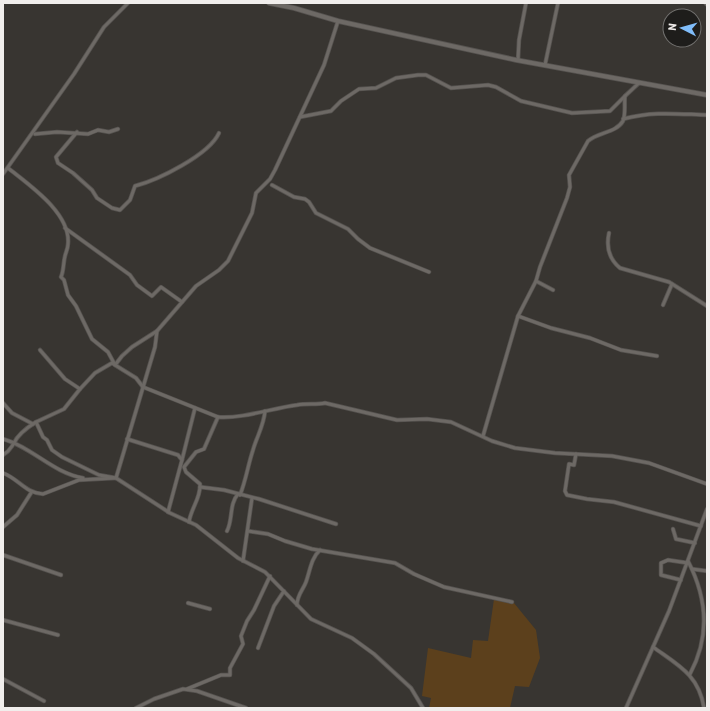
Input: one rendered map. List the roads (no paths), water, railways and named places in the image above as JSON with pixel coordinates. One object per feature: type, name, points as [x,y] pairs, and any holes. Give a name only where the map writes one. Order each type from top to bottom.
[{"type":"street","points":[[3,174],[74,74],[104,28],[128,3]]},
{"type":"street","points":[[269,3],[294,8],[338,21],[518,60],[707,96]]},
{"type":"street","points":[[518,60],[519,40],[526,3]]},
{"type":"street","points":[[545,65],[558,3]]},
{"type":"street","points":[[115,366],[122,356],[132,347],[157,330],[197,286],[219,270],[228,260],[252,212],[256,193],[272,176],[324,65],[338,21]]},
{"type":"street","points":[[300,117],[331,111],[343,99],[359,89],[376,88],[396,78],[418,75],[426,75],[451,88],[488,85],[496,87],[521,101],[572,113],[610,111],[640,83]]},
{"type":"street","points":[[483,436],[518,316],[536,282],[540,267],[567,198],[570,187],[570,174],[588,141],[592,137],[618,126],[623,119],[625,96]]},
{"type":"street","points":[[623,119],[641,114],[660,112],[674,114],[707,114]]},
{"type":"street","points":[[35,134],[77,132],[88,134],[98,130],[109,132],[118,129]]},
{"type":"street","points":[[77,132],[56,157],[58,163],[73,173],[92,190],[97,198],[112,208],[120,210],[130,200],[135,186],[148,182],[194,157],[216,140],[219,133]]},
{"type":"street","points":[[8,168],[35,190],[50,205],[57,213],[65,227],[68,243],[64,272],[61,277],[90,336],[108,352],[115,366]]},
{"type":"street","points":[[272,185],[294,196],[305,199],[316,213],[348,229],[358,240],[370,248],[429,272]]},
{"type":"street","points":[[65,227],[130,276],[147,294],[152,296],[161,287],[182,302]]},
{"type":"street","points":[[609,233],[607,244],[611,258],[620,268],[672,284],[707,306]]},
{"type":"street","points":[[536,282],[553,290]]},
{"type":"street","points":[[664,305],[672,284]]},
{"type":"street","points":[[518,316],[551,328],[590,338],[621,350],[657,356]]},
{"type":"street","points":[[116,478],[155,347],[157,330]]},
{"type":"street","points":[[40,350],[65,379],[80,389]]},
{"type":"street","points":[[3,455],[11,449],[13,443],[27,427],[64,409],[80,389],[100,370],[112,363],[136,378],[143,387],[218,417],[238,417],[297,405],[316,405],[325,403],[397,420],[427,419],[451,422],[515,448],[612,456],[635,462],[649,463],[707,484]]},
{"type":"street","points":[[3,404],[12,413],[34,423],[43,437],[47,440],[52,450],[62,458],[100,474],[116,478],[168,512],[200,527],[243,561],[270,576],[314,621],[352,638],[374,654],[411,688],[423,708]]},
{"type":"street","points":[[168,512],[195,408]]},
{"type":"street","points":[[227,531],[235,498],[239,495],[248,474],[252,450],[264,423],[265,411]]},
{"type":"street","points":[[189,522],[191,512],[199,495],[200,482],[186,472],[184,467],[196,452],[204,449],[218,417]]},
{"type":"street","points":[[3,439],[13,443],[65,473],[87,479]]},
{"type":"street","points":[[127,439],[178,455],[182,460]]},
{"type":"street","points":[[576,454],[574,464],[569,464],[565,491],[567,494],[587,499],[614,502],[701,526]]},
{"type":"street","points":[[3,479],[4,474],[31,493],[43,494],[87,479],[116,478]]},
{"type":"street","points":[[200,487],[224,490],[293,509],[336,524]]},
{"type":"street","points":[[3,528],[17,515],[25,500],[31,493]]},
{"type":"street","points":[[243,561],[252,498]]},
{"type":"street","points":[[626,708],[681,580],[707,509]]},
{"type":"street","points":[[672,529],[676,539],[695,543]]},
{"type":"street","points":[[248,530],[268,534],[285,542],[320,550],[395,563],[414,574],[444,587],[512,602]]},
{"type":"street","points":[[297,605],[298,596],[306,583],[315,556],[320,550]]},
{"type":"street","points":[[3,556],[61,576]]},
{"type":"street","points":[[681,580],[661,575],[661,565],[668,560],[688,562]]},
{"type":"street","points":[[688,562],[703,597],[705,616],[704,645],[697,663],[690,674]]},
{"type":"street","points":[[692,569],[707,571]]},
{"type":"street","points":[[136,708],[154,699],[182,689],[187,689],[221,675],[230,675],[232,663],[243,644],[242,636],[246,620],[254,610],[270,576]]},
{"type":"street","points":[[258,648],[274,606],[284,591]]},
{"type":"street","points":[[703,597],[707,602]]},
{"type":"street","points":[[188,603],[210,609]]},
{"type":"street","points":[[3,620],[58,635]]},
{"type":"street","points":[[653,647],[690,674],[697,687],[704,708]]},
{"type":"street","points":[[3,679],[44,701]]},
{"type":"street","points":[[187,689],[246,708]]}]
